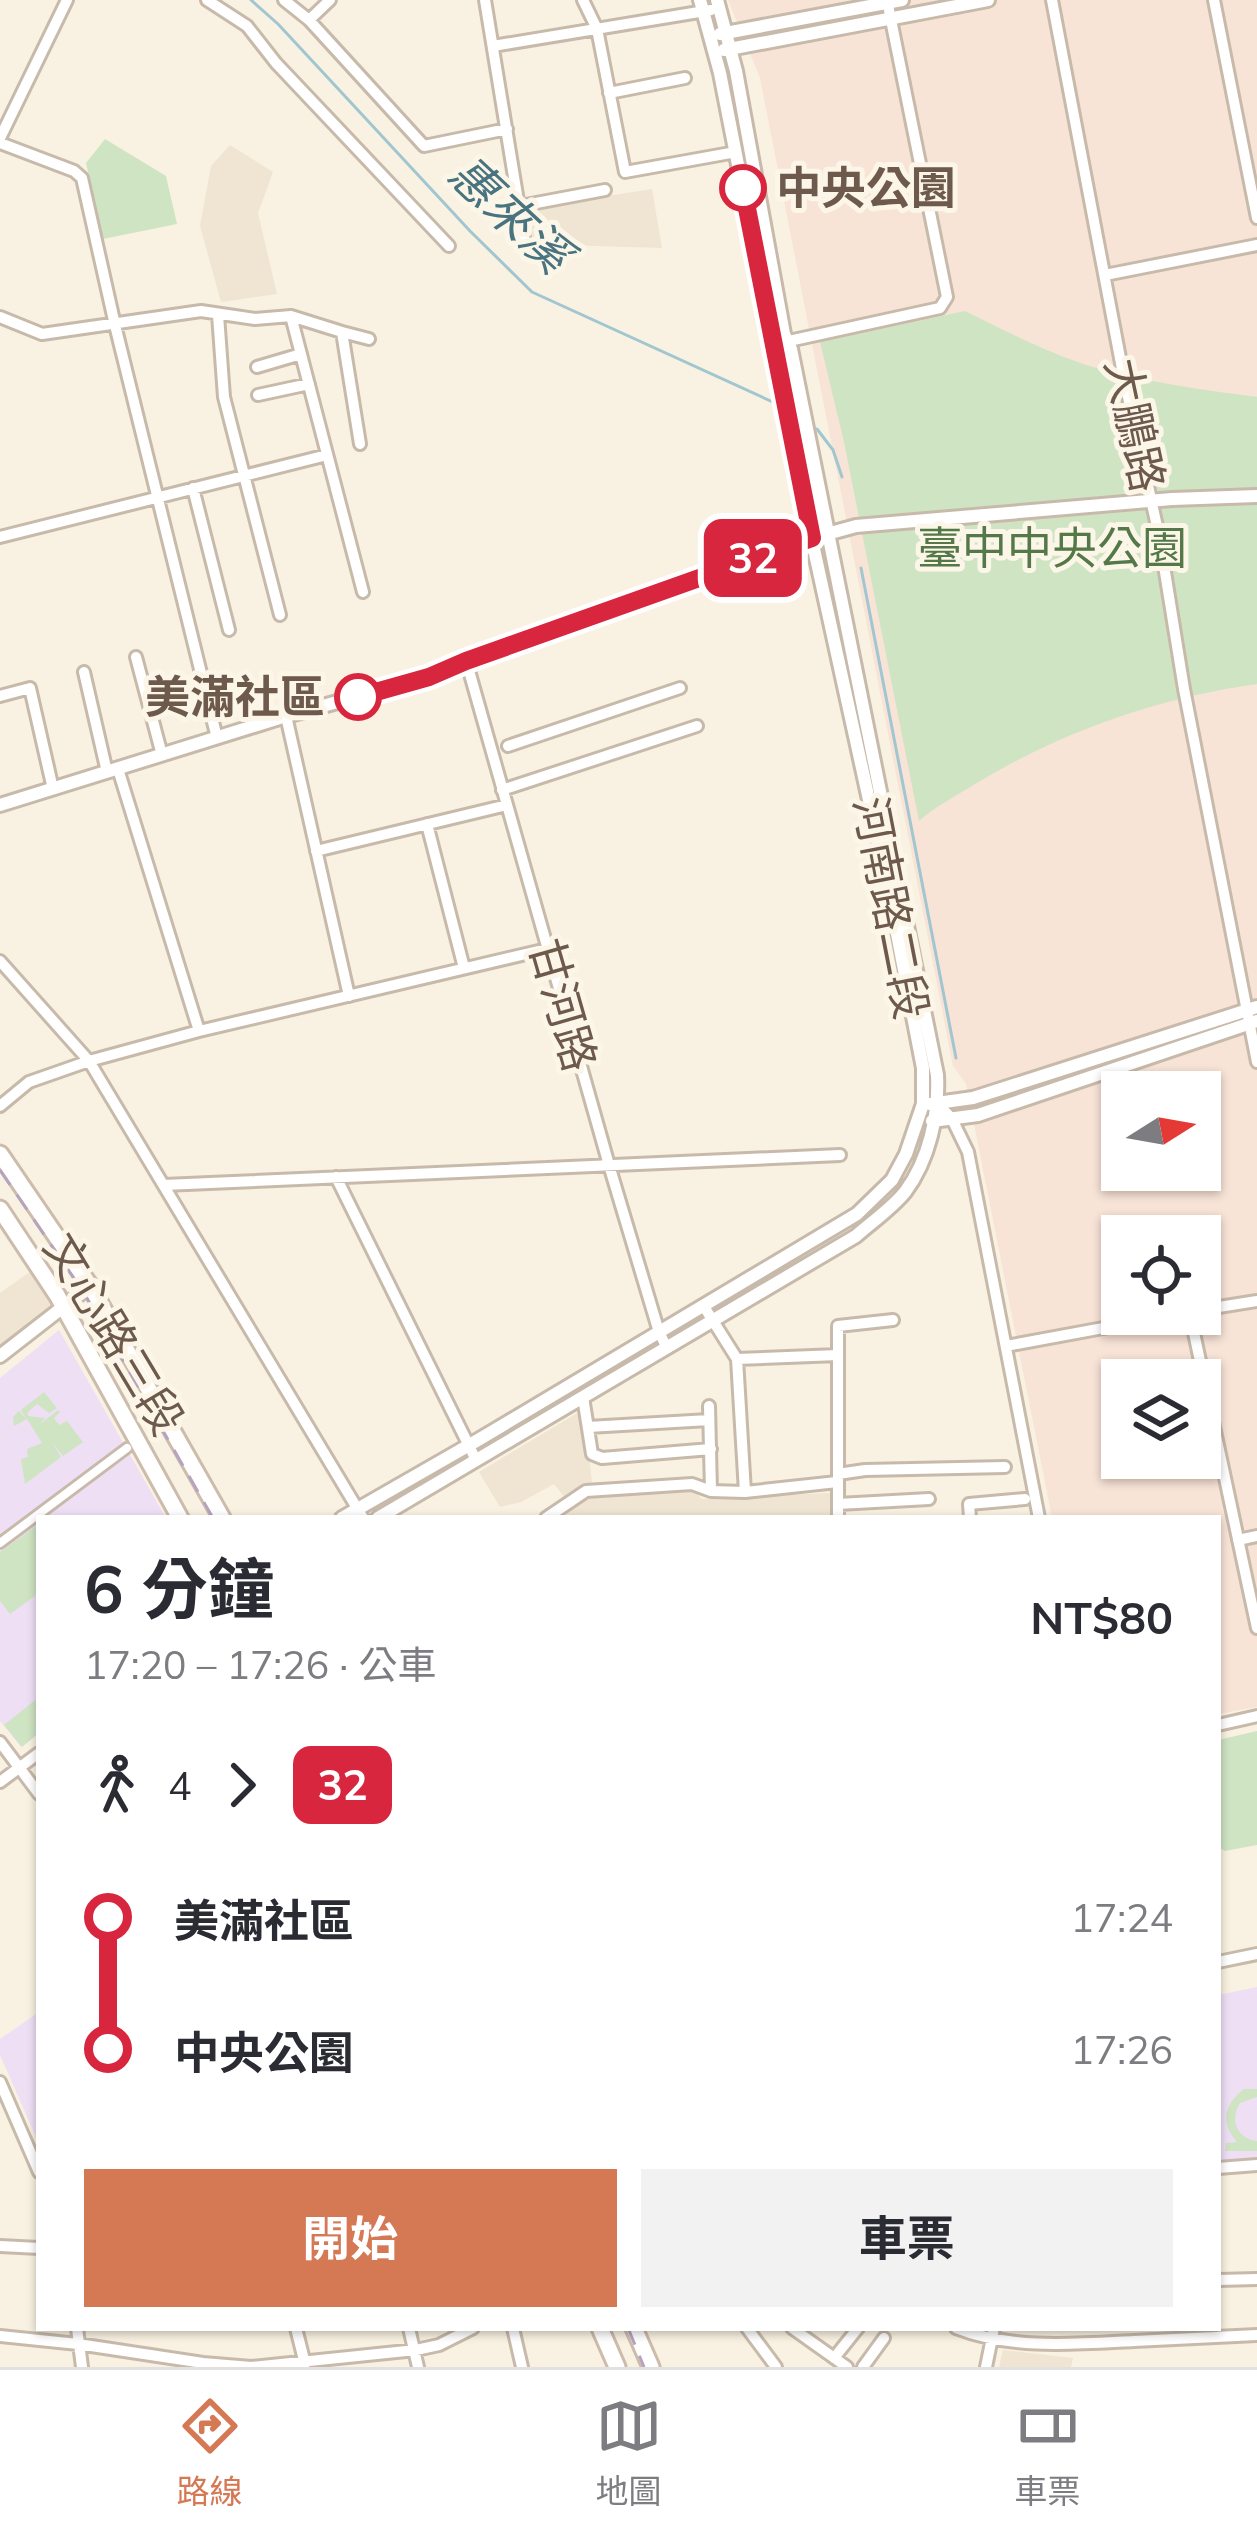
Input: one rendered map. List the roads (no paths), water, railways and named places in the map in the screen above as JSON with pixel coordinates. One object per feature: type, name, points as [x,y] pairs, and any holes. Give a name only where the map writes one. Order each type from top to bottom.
[{"type":"main road","name":"文心路三段","points":[[0,1154],[90,1286],[220,1515]]},
{"type":"main road","name":"文心路三段","points":[[0,1209],[64,1308],[178,1515]]},
{"type":"main road","points":[[601,2331],[617,2367]]},
{"type":"main road","points":[[635,2331],[651,2367]]},
{"type":"street","points":[[67,0],[0,140],[82,178],[217,738]]},
{"type":"street","points":[[207,0],[247,26],[276,63],[448,245]]},
{"type":"street","points":[[284,0],[309,20],[424,146],[507,129]]},
{"type":"street","points":[[309,20],[330,0]]},
{"type":"street","points":[[484,0],[526,250]]},
{"type":"street","points":[[583,0],[597,29],[625,172],[736,152]]},
{"type":"street","points":[[715,52],[988,0]]},
{"type":"street","name":"大鵬路","points":[[1052,0],[1152,501],[1184,689],[1252,1015],[1257,1062]]},
{"type":"street","points":[[1214,0],[1257,218]]},
{"type":"street","points":[[719,34],[892,1],[891,18],[947,297],[940,308],[781,343]]},
{"type":"street","points":[[493,46],[718,4]]},
{"type":"street","name":"河南路二段","points":[[360,1514],[866,1207],[892,1180],[931,1104],[938,1076],[791,349],[781,343],[715,52],[718,4]]},
{"type":"street","name":"河南路二段","points":[[383,1515],[856,1236],[904,1193],[922,1162],[935,1120],[812,538],[751,144],[730,49],[702,5]]},
{"type":"street","points":[[610,93],[685,79]]},
{"type":"street","points":[[520,206],[605,190]]},
{"type":"street","points":[[1105,275],[1257,245]]},
{"type":"street","points":[[0,317],[42,334],[201,311],[255,319],[291,316],[370,339]]},
{"type":"street","points":[[218,315],[224,397],[280,615]]},
{"type":"street","points":[[291,316],[363,592]]},
{"type":"street","points":[[342,332],[360,444]]},
{"type":"street","points":[[257,367],[301,354]]},
{"type":"street","points":[[258,395],[308,384]]},
{"type":"street","points":[[0,537],[327,455]]},
{"type":"street","points":[[193,488],[229,630]]},
{"type":"street","points":[[0,806],[286,716],[429,677],[827,533],[856,526],[1257,496]]},
{"type":"street","points":[[136,657],[162,755]]},
{"type":"street","name":"甘河路","points":[[466,661],[609,1166],[667,1348]]},
{"type":"street","points":[[84,672],[199,1031]]},
{"type":"street","points":[[0,696],[30,688],[52,789]]},
{"type":"street","points":[[508,746],[680,688]]},
{"type":"street","points":[[286,716],[349,996]]},
{"type":"street","points":[[502,790],[697,726]]},
{"type":"street","points":[[316,851],[507,805]]},
{"type":"street","points":[[428,824],[464,968]]},
{"type":"street","points":[[0,1106],[29,1082],[89,1061],[548,949]]},
{"type":"street","points":[[0,961],[89,1061],[360,1514]]},
{"type":"street","points":[[931,1104],[973,1098],[1252,1015]]},
{"type":"street","points":[[919,1120],[988,1112],[1252,1015]]},
{"type":"street","points":[[931,1104],[952,1119],[968,1152],[1038,1515]]},
{"type":"street","points":[[164,1185],[840,1154]]},
{"type":"street","points":[[336,1177],[476,1460]]},
{"type":"street","points":[[0,1356],[90,1286]]},
{"type":"street","points":[[1221,1307],[1257,1301]]},
{"type":"street","points":[[703,1305],[737,1359],[745,1492]]},
{"type":"street","points":[[893,1320],[838,1325],[838,1511],[929,1499]]},
{"type":"street","points":[[1006,1346],[1101,1328]]},
{"type":"street","points":[[1194,1335],[1257,1628]]},
{"type":"street","points":[[737,1359],[838,1355]]},
{"type":"street","points":[[583,1397],[592,1454],[602,1458],[711,1450]]},
{"type":"street","points":[[709,1406],[711,1491]]},
{"type":"street","points":[[588,1426],[709,1420]]},
{"type":"street","points":[[0,1543],[45,1504],[127,1448]]},
{"type":"street","points":[[550,1515],[586,1491],[692,1484],[711,1491],[745,1492],[865,1470],[1004,1467]]},
{"type":"street","points":[[970,1515],[969,1504],[1024,1499]]},
{"type":"street","points":[[1238,1540],[1257,1536]]},
{"type":"street","points":[[1221,1724],[1257,1716]]},
{"type":"street","points":[[0,1742],[36,1790]]},
{"type":"street","points":[[0,1782],[36,1755]]},
{"type":"street","points":[[1221,1961],[1257,1954]]},
{"type":"street","points":[[0,2082],[36,2165]]},
{"type":"street","points":[[1221,2168],[1257,2165]]},
{"type":"street","points":[[0,2246],[36,2248]]},
{"type":"street","points":[[1221,2279],[1257,2279]]},
{"type":"street","points":[[77,2331],[82,2367]]},
{"type":"street","points":[[297,2331],[306,2364]]},
{"type":"street","points":[[410,2331],[418,2367]]},
{"type":"street","points":[[0,2336],[251,2366],[416,2350],[440,2345],[467,2331]]},
{"type":"street","points":[[514,2331],[522,2367]]},
{"type":"street","points":[[749,2331],[776,2367]]},
{"type":"street","points":[[796,2331],[847,2367]]},
{"type":"street","points":[[811,2342],[818,2331]]},
{"type":"street","points":[[834,2358],[855,2331]]},
{"type":"street","points":[[986,2367],[993,2333],[1022,2343],[1257,2336]]},
{"type":"street","points":[[863,2367],[884,2338]]},
{"type":"waterway","name":"惠來溪","points":[[251,0],[532,292],[775,403]]},
{"type":"waterway","name":"惠來溪","points":[[817,429],[833,450],[842,477]]},
{"type":"waterway","name":"惠來溪","points":[[861,568],[956,1058]]},
{"type":"railway","points":[[0,1170],[84,1293],[211,1515]]},
{"type":"railway","points":[[629,2331],[644,2367]]},
{"type":"place","name":"中央公園","points":[[743,188]]},
{"type":"place","name":"美滿社區","points":[[358,697]]},
{"type":"park label","name":"臺中中央公園","points":[[1052,548]]}]
